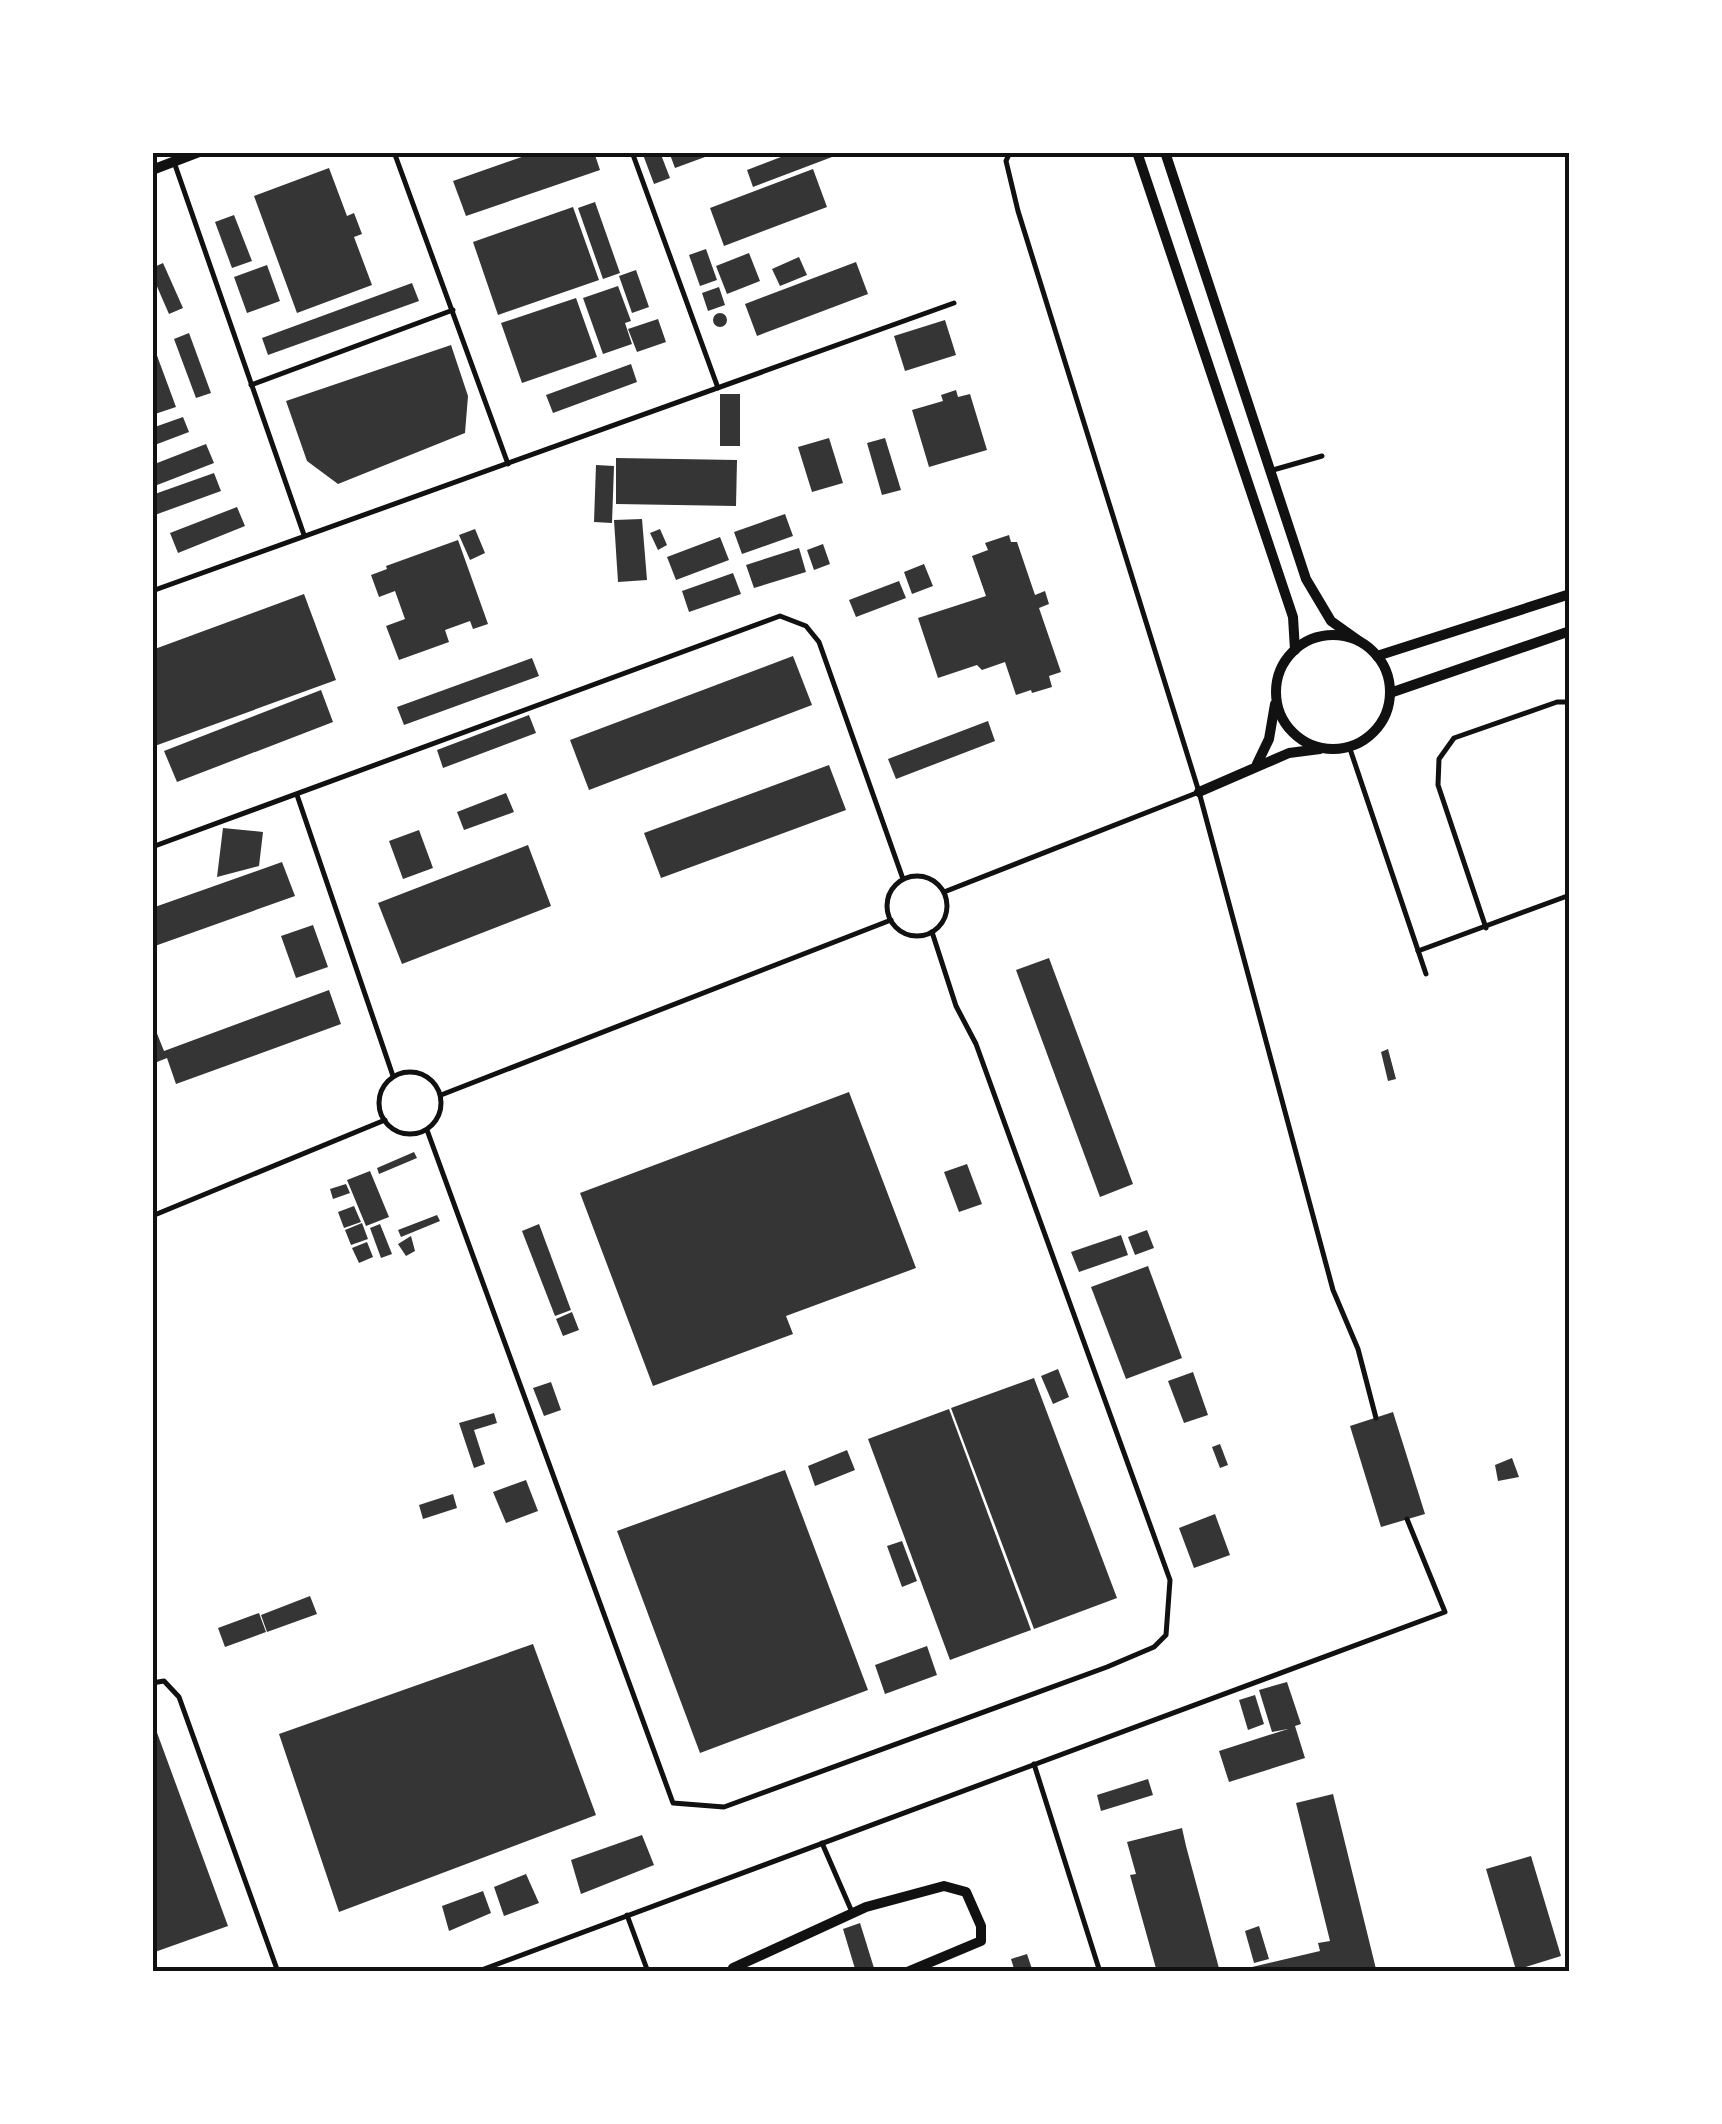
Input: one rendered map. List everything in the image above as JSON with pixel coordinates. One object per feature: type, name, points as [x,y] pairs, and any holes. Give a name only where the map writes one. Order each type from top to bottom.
[{"type":"street","points":[[152,170],[199,152]]},
{"type":"street","points":[[1137,152],[1293,616],[1295,650]]},
{"type":"street","points":[[1165,152],[1306,579],[1331,621],[1377,656],[1387,674],[1390,693],[1386,713],[1375,730],[1349,746],[1289,753],[1199,792]]},
{"type":"street","points":[[1377,656],[1570,594]]},
{"type":"street","points":[[1390,693],[1570,631]]},
{"type":"street","points":[[1256,765],[1269,739],[1282,666],[1295,650],[1322,636],[1342,636],[1360,642]]},
{"type":"street","points":[[1276,695],[1281,715],[1293,731],[1309,743],[1329,748]]},
{"type":"street","points":[[734,1972],[734,1968],[852,1912],[944,1886],[966,1892],[981,1926],[982,1941],[907,1972]]},
{"type":"lane","points":[[394,152],[508,464]]},
{"type":"lane","points":[[632,152],[718,388]]},
{"type":"lane","points":[[1010,152],[1006,161],[1018,211],[1199,792],[1333,1290],[1358,1349],[1376,1418]]},
{"type":"lane","points":[[174,162],[304,536]]},
{"type":"lane","points":[[152,591],[954,303]]},
{"type":"lane","points":[[251,386],[452,310]]},
{"type":"lane","points":[[1270,470],[1322,456]]},
{"type":"lane","points":[[152,847],[780,616],[806,626],[819,642],[903,879]]},
{"type":"lane","points":[[1486,928],[1438,785],[1439,759],[1454,738],[1558,702],[1570,702]]},
{"type":"lane","points":[[1349,746],[1426,974]]},
{"type":"lane","points":[[944,892],[1199,792]]},
{"type":"lane","points":[[297,794],[393,1076]]},
{"type":"lane","points":[[931,878],[944,892],[948,910],[932,932],[904,932],[891,920],[890,892],[903,879],[931,878]]},
{"type":"lane","points":[[1418,951],[1570,895]]},
{"type":"lane","points":[[441,1095],[891,920]]},
{"type":"lane","points":[[427,1130],[673,1803],[724,1806],[1107,1667],[1154,1647],[1166,1635],[1170,1580],[932,932]]},
{"type":"lane","points":[[412,1071],[431,1078],[441,1095],[440,1115],[427,1130],[408,1134],[390,1127],[379,1110],[381,1090],[393,1076],[412,1071]]},
{"type":"lane","points":[[152,1216],[384,1120]]},
{"type":"lane","points":[[476,1972],[1445,1612],[1407,1520]]},
{"type":"lane","points":[[152,1683],[164,1681],[179,1697],[278,1972]]},
{"type":"lane","points":[[1034,1764],[1100,1972]]},
{"type":"lane","points":[[822,1843],[852,1912]]},
{"type":"lane","points":[[627,1916],[648,1972]]},
{"type":"building","points":[[536,152],[594,152],[600,170],[466,216],[453,181]]},
{"type":"building","points":[[642,152],[660,152],[670,178],[654,184]]},
{"type":"building","points":[[669,152],[704,152],[705,157],[675,168]]},
{"type":"building","points":[[794,152],[830,152],[832,157],[753,187],[747,170]]},
{"type":"building","points":[[329,168],[347,216],[354,213],[362,234],[354,237],[372,285],[297,313],[254,196]]},
{"type":"building","points":[[813,169],[827,207],[724,246],[710,208]]},
{"type":"building","points":[[595,202],[620,273],[603,279],[578,208]]},
{"type":"building","points":[[573,207],[599,280],[498,315],[473,242]]},
{"type":"building","points":[[234,215],[252,261],[232,268],[215,222]]},
{"type":"building","points":[[706,249],[717,280],[700,286],[689,255]]},
{"type":"building","points":[[749,253],[760,281],[727,294],[716,266]]},
{"type":"building","points":[[799,257],[807,275],[780,286],[772,269]]},
{"type":"building","points":[[856,262],[868,294],[757,336],[745,304]]},
{"type":"building","points":[[163,263],[183,308],[169,314],[152,275],[152,268]]},
{"type":"building","points":[[267,265],[280,301],[247,313],[234,277]]},
{"type":"building","points":[[636,270],[649,307],[632,313],[619,276]]},
{"type":"building","points":[[412,283],[419,301],[268,355],[262,338]]},
{"type":"building","points":[[618,286],[631,321],[625,323],[632,344],[603,354],[583,298]]},
{"type":"building","points":[[719,287],[725,305],[708,311],[702,293]]},
{"type":"building","points":[[576,298],[597,357],[522,383],[501,323]]},
{"type":"building","points":[[720,313],[727,320],[720,327],[713,320]]},
{"type":"building","points":[[658,319],[666,342],[637,352],[628,329]]},
{"type":"building","points":[[945,320],[956,355],[905,371],[894,336]]},
{"type":"building","points":[[189,333],[211,393],[196,398],[174,339]]},
{"type":"building","points":[[152,342],[176,407],[152,415]]},
{"type":"building","points":[[451,345],[468,396],[465,433],[338,484],[307,461],[286,401]]},
{"type":"building","points":[[631,364],[637,382],[553,413],[546,395]]},
{"type":"building","points":[[956,390],[958,397],[970,394],[987,450],[929,467],[912,410],[943,401],[941,395]]},
{"type":"building","points":[[720,394],[740,394],[740,446],[720,446]]},
{"type":"building","points":[[183,417],[189,432],[152,446],[152,428]]},
{"type":"building","points":[[829,438],[843,483],[812,492],[798,447]]},
{"type":"building","points":[[885,438],[901,490],[882,495],[867,443]]},
{"type":"building","points":[[206,444],[214,463],[152,487],[152,465]]},
{"type":"building","points":[[616,458],[737,460],[736,506],[616,504]]},
{"type":"building","points":[[596,465],[614,466],[612,523],[594,522]]},
{"type":"building","points":[[214,473],[221,491],[152,516],[152,495]]},
{"type":"building","points":[[237,507],[245,526],[178,553],[170,533]]},
{"type":"building","points":[[785,514],[793,536],[742,554],[734,532]]},
{"type":"building","points":[[642,519],[647,580],[618,582],[614,520]]},
{"type":"building","points":[[475,529],[485,553],[470,560],[459,535]]},
{"type":"building","points":[[660,529],[667,545],[658,550],[650,533]]},
{"type":"building","points":[[1009,535],[1011,542],[1017,542],[1035,595],[1045,591],[1049,604],[1039,608],[1061,672],[1049,676],[1052,687],[1016,695],[1005,662],[982,670],[977,665],[938,678],[918,618],[986,596],[972,556],[988,550],[985,543]]},
{"type":"building","points":[[720,537],[729,560],[676,580],[667,557]]},
{"type":"building","points":[[458,540],[488,624],[473,629],[470,621],[445,630],[449,642],[399,660],[386,626],[405,619],[395,591],[379,597],[371,575]]},
{"type":"building","points":[[823,544],[830,564],[814,570],[807,550]]},
{"type":"building","points":[[799,548],[806,572],[754,588],[746,565]]},
{"type":"building","points":[[924,564],[933,586],[912,594],[904,572]]},
{"type":"building","points":[[733,573],[741,594],[689,612],[682,591]]},
{"type":"building","points":[[899,581],[906,598],[856,617],[849,600]]},
{"type":"building","points":[[304,594],[336,680],[152,747],[152,650]]},
{"type":"building","points":[[793,656],[812,705],[589,790],[570,740]]},
{"type":"building","points":[[532,658],[539,676],[404,725],[397,707]]},
{"type":"building","points":[[321,690],[333,722],[177,782],[164,751]]},
{"type":"building","points":[[529,715],[536,733],[443,768],[437,750]]},
{"type":"building","points":[[988,721],[995,741],[896,779],[888,759]]},
{"type":"building","points":[[829,765],[846,810],[661,878],[644,833]]},
{"type":"building","points":[[506,793],[514,812],[464,830],[457,812]]},
{"type":"building","points":[[223,828],[263,832],[259,866],[217,877]]},
{"type":"building","points":[[419,830],[433,868],[403,879],[389,841]]},
{"type":"building","points":[[528,845],[551,906],[402,964],[378,903]]},
{"type":"building","points":[[282,862],[295,896],[152,947],[152,908]]},
{"type":"building","points":[[313,925],[328,967],[296,978],[281,936]]},
{"type":"building","points":[[1049,958],[1133,1184],[1100,1197],[1016,970]]},
{"type":"building","points":[[329,990],[341,1024],[176,1084],[167,1058],[152,1064],[152,1021],[164,1051]]},
{"type":"building","points":[[1388,1049],[1396,1079],[1388,1081],[1381,1052]]},
{"type":"building","points":[[849,1092],[916,1268],[786,1316],[793,1334],[653,1386],[580,1193]]},
{"type":"building","points":[[414,1152],[417,1158],[379,1174],[377,1168]]},
{"type":"building","points":[[967,1164],[982,1204],[959,1212],[944,1172]]},
{"type":"building","points":[[370,1171],[389,1217],[366,1226],[347,1180]]},
{"type":"building","points":[[346,1184],[350,1193],[333,1199],[330,1189]]},
{"type":"building","points":[[354,1206],[361,1222],[344,1228],[338,1212]]},
{"type":"building","points":[[437,1215],[440,1221],[401,1237],[398,1230]]},
{"type":"building","points":[[362,1223],[368,1239],[351,1245],[345,1230]]},
{"type":"building","points":[[380,1224],[392,1254],[381,1258],[370,1228]]},
{"type":"building","points":[[539,1224],[571,1310],[555,1316],[522,1231]]},
{"type":"building","points":[[1147,1230],[1154,1248],[1135,1255],[1128,1237]]},
{"type":"building","points":[[1121,1235],[1128,1255],[1079,1272],[1071,1252]]},
{"type":"building","points":[[411,1236],[415,1251],[406,1256],[398,1244]]},
{"type":"building","points":[[367,1242],[373,1257],[359,1263],[352,1248]]},
{"type":"building","points":[[1148,1266],[1182,1358],[1126,1379],[1091,1287]]},
{"type":"building","points":[[572,1312],[579,1330],[563,1336],[556,1319]]},
{"type":"building","points":[[1058,1369],[1069,1397],[1053,1404],[1041,1376]]},
{"type":"building","points":[[1193,1372],[1208,1415],[1184,1423],[1168,1381]]},
{"type":"building","points":[[1034,1378],[1117,1598],[1034,1629],[951,1408]]},
{"type":"building","points":[[551,1382],[561,1410],[544,1416],[533,1388]]},
{"type":"building","points":[[949,1409],[1031,1630],[950,1660],[868,1439]]},
{"type":"building","points":[[1393,1412],[1425,1514],[1381,1527],[1350,1426]]},
{"type":"building","points":[[494,1413],[497,1423],[474,1430],[485,1464],[474,1468],[459,1423]]},
{"type":"building","points":[[1220,1444],[1228,1465],[1220,1468],[1212,1447]]},
{"type":"building","points":[[847,1450],[855,1470],[815,1486],[808,1466]]},
{"type":"building","points":[[1512,1458],[1519,1477],[1498,1481],[1495,1465]]},
{"type":"building","points":[[785,1470],[868,1690],[700,1753],[617,1531]]},
{"type":"building","points":[[526,1480],[538,1511],[506,1523],[493,1492]]},
{"type":"building","points":[[453,1494],[457,1508],[423,1519],[419,1505]]},
{"type":"building","points":[[1215,1514],[1230,1555],[1194,1568],[1179,1528]]},
{"type":"building","points":[[902,1541],[917,1581],[902,1587],[887,1546]]},
{"type":"building","points":[[310,1596],[317,1614],[267,1632],[261,1615]]},
{"type":"building","points":[[259,1613],[266,1632],[225,1647],[218,1628]]},
{"type":"building","points":[[533,1644],[596,1815],[339,1912],[279,1734]]},
{"type":"building","points":[[927,1646],[937,1675],[885,1694],[875,1665]]},
{"type":"building","points":[[1287,1682],[1301,1724],[1295,1726],[1305,1758],[1229,1782],[1219,1751],[1288,1729],[1272,1732],[1259,1690]]},
{"type":"building","points":[[1255,1695],[1264,1724],[1248,1730],[1239,1700]]},
{"type":"building","points":[[152,1719],[228,1926],[152,1953]]},
{"type":"building","points":[[1148,1779],[1153,1795],[1101,1811],[1097,1795]]},
{"type":"building","points":[[1333,1794],[1376,1969],[1253,1972],[1252,1967],[1320,1951],[1318,1943],[1330,1941],[1296,1803]]},
{"type":"building","points":[[1182,1828],[1220,1972],[1157,1972],[1130,1875],[1136,1874],[1127,1842]]},
{"type":"building","points":[[642,1835],[654,1865],[581,1894],[571,1860]]},
{"type":"building","points":[[1531,1856],[1561,1956],[1516,1970],[1486,1869]]},
{"type":"building","points":[[526,1874],[539,1903],[504,1916],[494,1887]]},
{"type":"building","points":[[483,1891],[491,1913],[449,1931],[442,1906]]},
{"type":"building","points":[[860,1923],[874,1968],[856,1972],[843,1929]]},
{"type":"building","points":[[1259,1926],[1269,1959],[1254,1963],[1245,1931]]},
{"type":"building","points":[[1027,1954],[1033,1972],[1015,1972],[1011,1959]]}]
